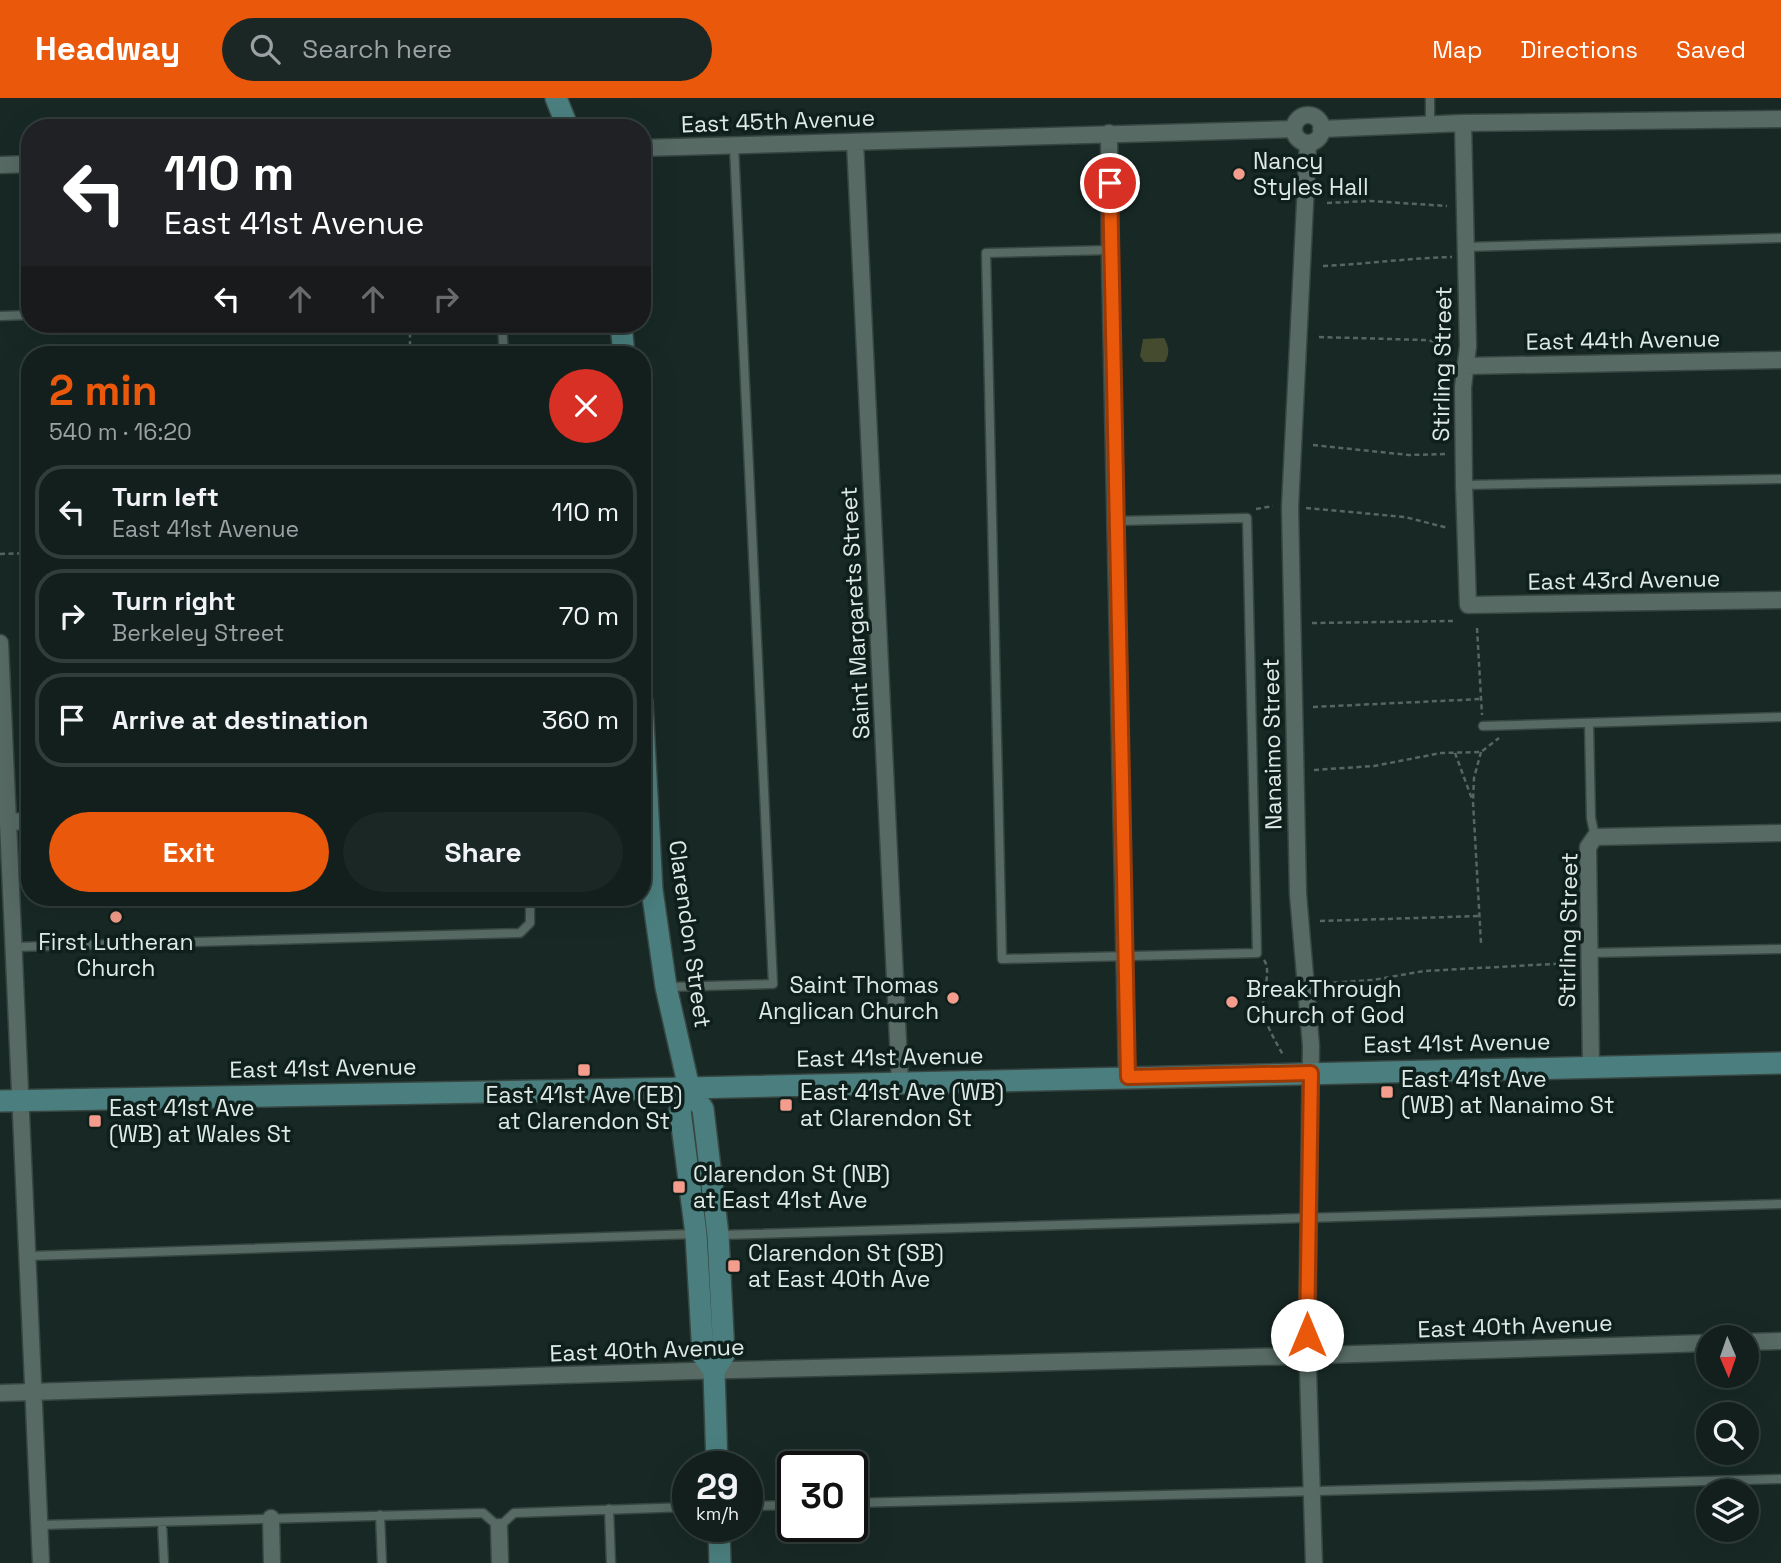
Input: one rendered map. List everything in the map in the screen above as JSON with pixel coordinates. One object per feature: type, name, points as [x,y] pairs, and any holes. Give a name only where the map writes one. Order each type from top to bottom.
[{"type":"main road","points":[[556,98],[564,119]]},
{"type":"main road","name":"Clarendon Street","points":[[651,878],[666,987],[688,1088],[703,1110],[718,1235],[724,1356],[714,1371]]},
{"type":"main road","name":"East 41st Avenue","points":[[10,1100],[688,1088],[1781,1063]]},
{"type":"main road","name":"Clarendon Street","points":[[688,1088],[680,1110],[696,1234],[703,1355],[714,1371],[717,1451]]},
{"type":"main road","points":[[719,1542],[720,1563]]},
{"type":"street","points":[[1308,98],[1308,115]]},
{"type":"street","points":[[1308,115],[1316,118],[1321,129],[1316,140],[1308,142],[1300,140],[1294,129],[1300,118],[1308,115]]},
{"type":"street","points":[[1321,129],[1463,123],[1781,118]]},
{"type":"street","name":"Stirling Street","points":[[1463,123],[1460,252],[1468,346],[1465,366],[1464,485],[1468,605]]},
{"type":"street","name":"East 45th Avenue","points":[[651,148],[1294,129]]},
{"type":"street","points":[[1109,133],[1128,1077]]},
{"type":"street","name":"Saint Margarets Street","points":[[855,142],[900,1083]]},
{"type":"street","name":"Nanaimo Street","points":[[1307,1343],[1311,1046],[1298,894],[1290,507],[1308,142]]},
{"type":"street","points":[[0,165],[21,164]]},
{"type":"street","name":"East 44th Avenue","points":[[1465,366],[1781,360]]},
{"type":"street","name":"East 43rd Avenue","points":[[1468,605],[1781,600]]},
{"type":"street","points":[[0,646],[15,947],[10,1100],[29,1256],[41,1563]]},
{"type":"street","points":[[9,822],[21,821]]},
{"type":"street","points":[[1595,836],[1781,833]]},
{"type":"street","name":"Stirling Street","points":[[1591,1066],[1588,848],[1595,836]]},
{"type":"street","points":[[1759,1342],[1781,1341]]},
{"type":"street","points":[[1307,1343],[1320,1347],[1323,1355],[1320,1366],[1308,1371],[1300,1368],[1296,1356],[1299,1348],[1307,1343]]},
{"type":"street","name":"East 40th Avenue","points":[[1323,1355],[1696,1343]]},
{"type":"street","name":"East 40th Avenue","points":[[0,1393],[1296,1356]]},
{"type":"street","points":[[1308,1371],[1314,1563]]},
{"type":"street","points":[[271,1518],[272,1563]]},
{"type":"street","points":[[499,1527],[500,1563]]},
{"type":"lane","points":[[1430,98],[1430,125]]},
{"type":"lane","points":[[666,987],[773,984],[734,146]]},
{"type":"lane","points":[[1460,252],[1781,238]]},
{"type":"lane","points":[[1110,250],[986,253],[1002,959],[1257,953],[1247,518],[1115,521]]},
{"type":"lane","points":[[0,316],[21,315]]},
{"type":"lane","points":[[1464,485],[1781,479]]},
{"type":"lane","points":[[1483,726],[1781,717]]},
{"type":"lane","points":[[1589,723],[1591,817],[1595,836]]},
{"type":"lane","points":[[15,947],[520,933],[530,923],[530,906]]},
{"type":"lane","points":[[1589,953],[1781,949]]},
{"type":"lane","points":[[718,1235],[1781,1204]]},
{"type":"lane","points":[[29,1256],[696,1234]]},
{"type":"lane","points":[[868,1503],[1781,1479]]},
{"type":"lane","points":[[39,1525],[483,1513],[499,1527],[514,1513],[672,1507]]},
{"type":"lane","points":[[609,1509],[611,1563]]},
{"type":"lane","points":[[380,1515],[382,1563]]},
{"type":"lane","points":[[162,1522],[164,1563]]},
{"type":"path","points":[[1327,203],[1371,201],[1454,206]]},
{"type":"path","points":[[1324,266],[1377,264],[1460,252]]},
{"type":"path","points":[[1319,337],[1424,340],[1454,345]]},
{"type":"path","points":[[1313,446],[1409,455],[1450,454]]},
{"type":"path","points":[[1247,518],[1260,507],[1283,506]]},
{"type":"path","points":[[1301,508],[1405,517],[1451,528]]},
{"type":"path","points":[[0,554],[21,553]]},
{"type":"path","points":[[1312,623],[1453,621]]},
{"type":"path","points":[[1477,628],[1483,726]]},
{"type":"path","points":[[1313,707],[1481,699]]},
{"type":"path","points":[[1314,770],[1374,766],[1441,753],[1480,752],[1495,743],[1510,725]]},
{"type":"path","points":[[1455,752],[1473,802]]},
{"type":"path","points":[[1480,752],[1474,778],[1473,802],[1481,943]]},
{"type":"path","points":[[1320,921],[1480,916]]},
{"type":"path","points":[[1257,953],[1267,963],[1268,971],[1263,989],[1266,1024],[1283,1055]]},
{"type":"path","points":[[1325,983],[1373,980],[1424,971],[1571,963]]},
{"type":"green space","points":[[1164,338],[1168,350],[1165,362],[1144,362],[1140,356],[1143,339]]},
{"type":"place","name":"Nancy Styles Hall","points":[[1239,174]]},
{"type":"place","name":"First Lutheran Church","points":[[116,917]]},
{"type":"place","name":"Saint Thomas Anglican Church","points":[[953,998]]},
{"type":"place","name":"BreakThrough Church of God","points":[[1232,1002]]},
{"type":"place","name":"East 41st Ave (EB) at Clarendon St","points":[[584,1070]]},
{"type":"place","name":"East 41st Ave (WB) at Nanaimo St","points":[[1387,1092]]},
{"type":"place","name":"East 41st Ave (WB) at Clarendon St","points":[[786,1105]]},
{"type":"place","name":"East 41st Ave (WB) at Wales St","points":[[95,1121]]},
{"type":"place","name":"Clarendon St (NB) at East 41st Ave","points":[[679,1187]]},
{"type":"place","name":"Clarendon St (SB) at East 40th Ave","points":[[734,1266]]},
{"type":"route","points":[[1110,183],[1128,1077],[1311,1073],[1307,1335]]}]
